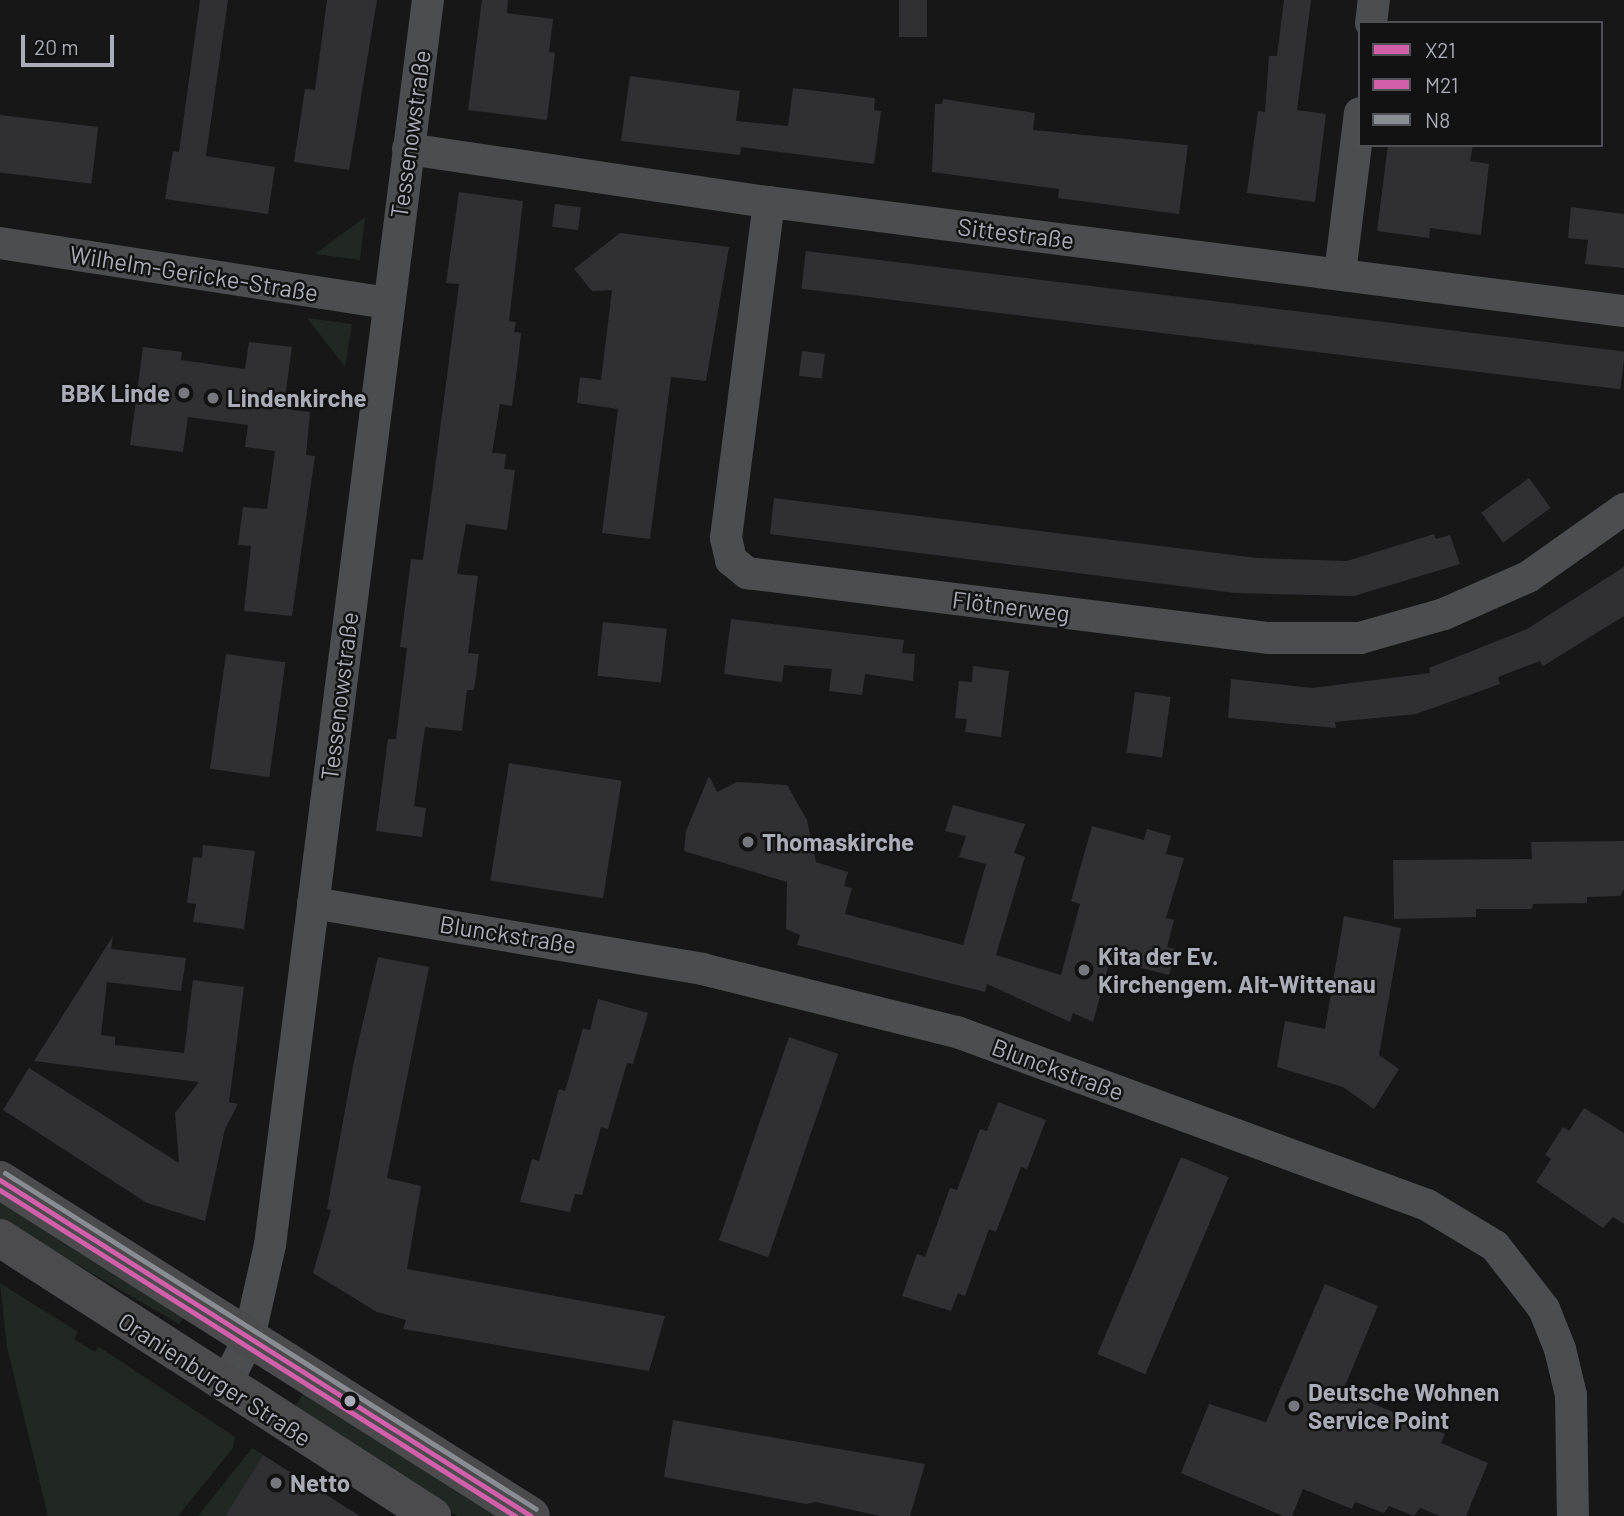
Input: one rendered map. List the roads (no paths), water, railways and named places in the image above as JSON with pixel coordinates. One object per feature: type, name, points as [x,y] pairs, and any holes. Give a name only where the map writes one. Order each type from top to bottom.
[{"type":"main road","points":[[0,1180],[531,1516]]},
{"type":"main road","name":"Oranienburger Straße","points":[[0,1238],[225,1386],[432,1516]]},
{"type":"street","name":"Tessenowstraße","points":[[225,1386],[249,1338],[270,1245],[428,0]]},
{"type":"street","points":[[1371,21],[1374,0]]},
{"type":"street","points":[[1340,273],[1358,129]]},
{"type":"street","name":"Sittestraße","points":[[408,149],[769,202],[1624,311]]},
{"type":"street","name":"Flötnerweg","points":[[769,202],[726,538],[730,559],[747,573],[1269,638],[1360,638],[1444,614],[1528,576],[1624,509]]},
{"type":"street","name":"Wilhelm-Gericke-Straße","points":[[0,243],[388,303]]},
{"type":"street","name":"Blunckstraße","points":[[313,903],[702,969],[957,1032],[1439,1211],[1495,1245],[1544,1309],[1560,1349],[1571,1395],[1573,1516]]},
{"type":"place","name":"BBK Linde","points":[[184,393]]},
{"type":"place","name":"Lindenkirche","points":[[213,398]]},
{"type":"place","name":"Thomaskirche","points":[[748,842]]},
{"type":"place","name":"Kita der Ev. Kirchengem. Alt-Wittenau","points":[[1084,970]]},
{"type":"place","name":"Deutsche Wohnen Service Point","points":[[1294,1406]]},
{"type":"place","name":"Netto","points":[[276,1483]]}]
